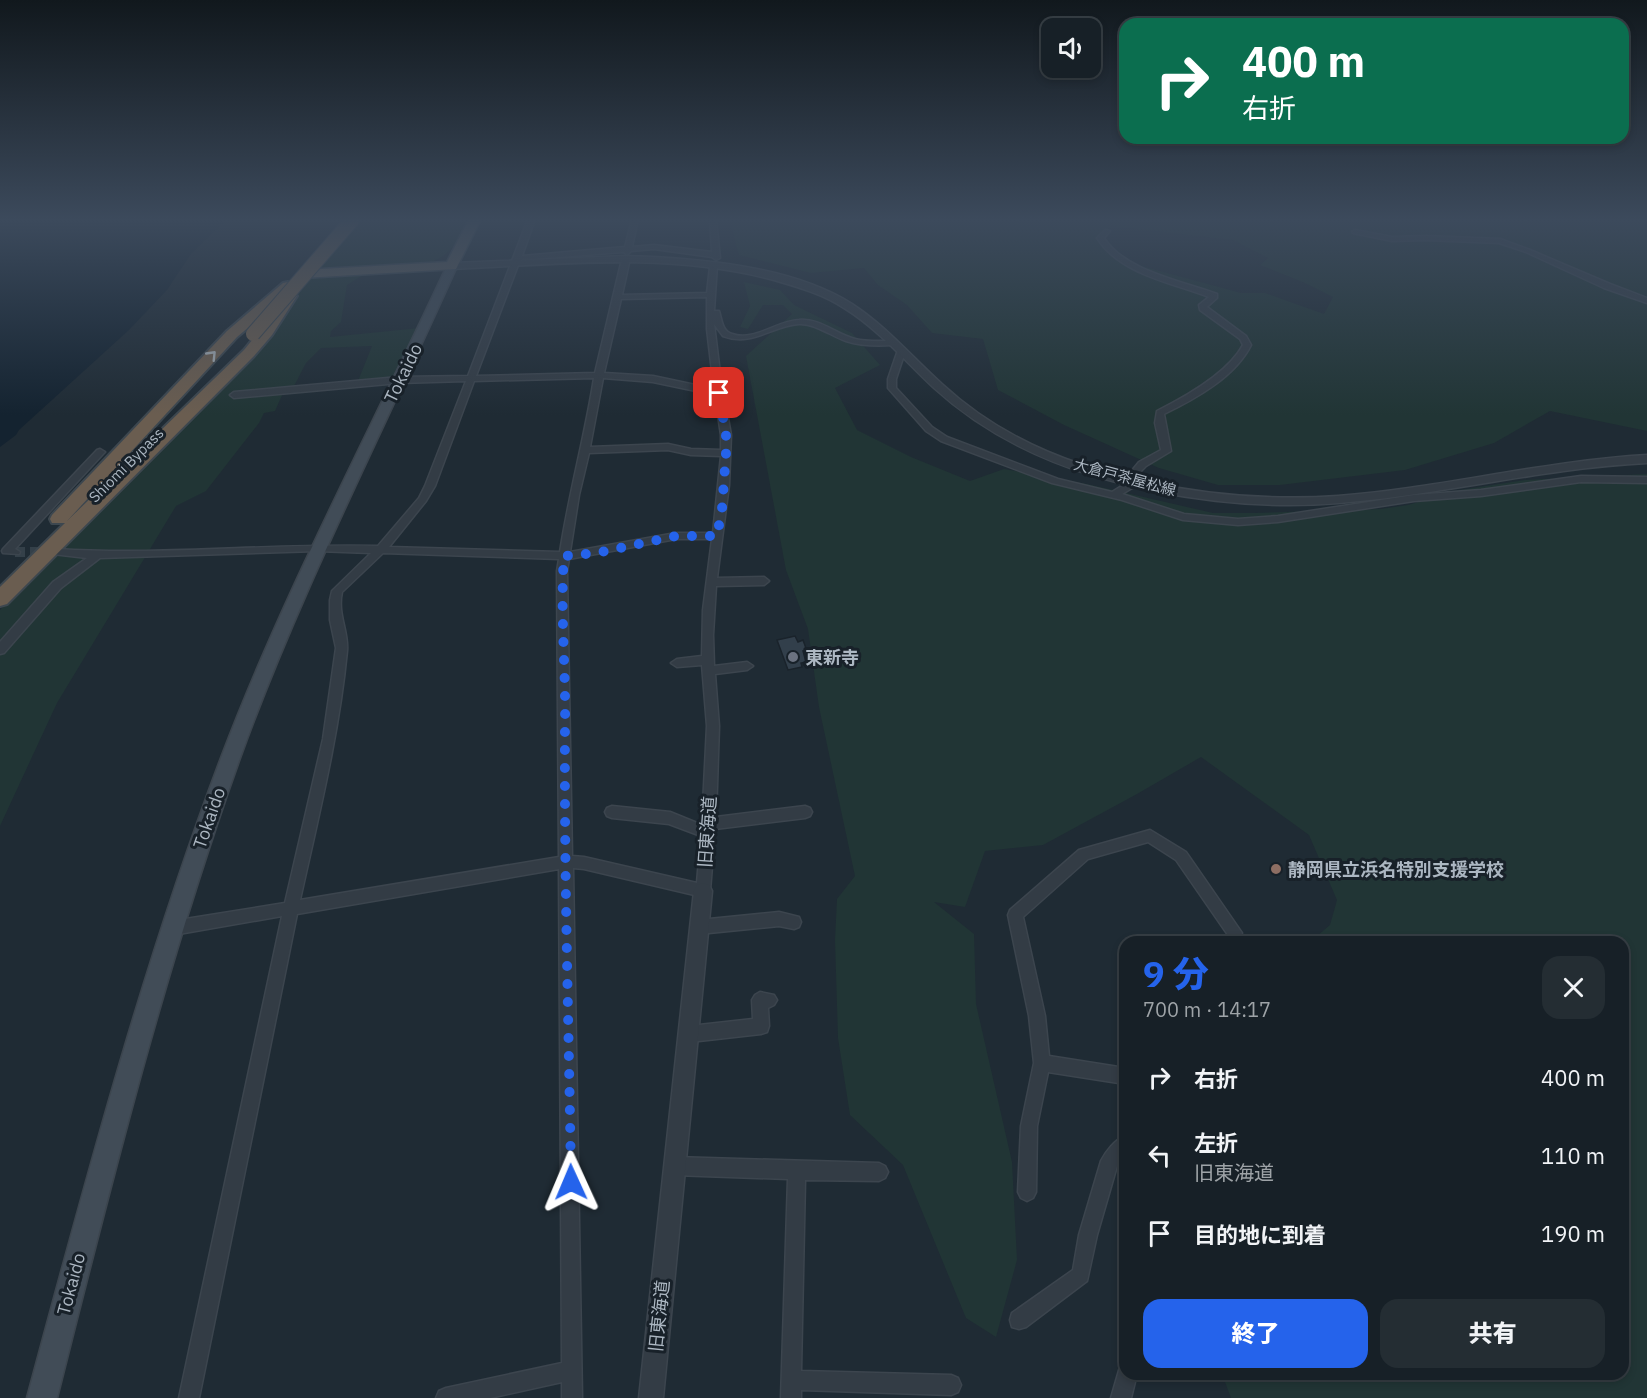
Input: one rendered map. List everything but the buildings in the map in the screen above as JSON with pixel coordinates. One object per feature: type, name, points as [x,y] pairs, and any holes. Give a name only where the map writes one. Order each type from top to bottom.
[{"type":"highway","points":[[0,583],[9,557],[232,334],[291,284]]},
{"type":"highway","points":[[0,598],[249,353],[267,332],[297,284]]},
{"type":"highway","name":"Shiomi Bypass","points":[[0,598],[75,516],[208,382],[297,284]]},
{"type":"highway","name":"Shiomi Bypass","points":[[9,557],[253,334]]},
{"type":"main road","name":"Tokaido","points":[[42,1398],[86,1226],[173,927],[205,828],[230,759],[317,548],[444,284]]},
{"type":"street","points":[[189,1398],[291,908],[329,739],[342,648],[336,620],[337,591],[379,552],[423,499],[508,284]]},
{"type":"street","points":[[572,1398],[565,862],[564,556],[599,375],[621,284]]},
{"type":"street","name":"旧東海道","points":[[651,1398],[674,1166],[690,1034],[708,829],[713,723],[707,666],[712,582],[722,509],[726,453],[726,435],[710,312],[712,284]]},
{"type":"street","name":"大倉戸茶屋松線","points":[[801,284],[849,306],[962,407],[994,428],[1041,452],[1096,473],[1195,495],[1254,500],[1367,497],[1590,464],[1647,459]]},
{"type":"street","points":[[1113,495],[1124,490],[1135,469],[1144,461],[1166,451],[1167,442],[1158,421],[1160,413],[1202,388],[1239,359],[1247,345],[1243,338],[1203,308],[1203,305],[1214,296],[1182,284]]},
{"type":"street","points":[[1603,284],[1647,301]]},
{"type":"street","points":[[618,297],[710,295]]},
{"type":"street","points":[[710,312],[716,312],[720,330],[726,336],[762,334],[790,324],[805,322],[851,341],[892,343]]},
{"type":"street","points":[[901,352],[892,379],[892,388],[929,429],[944,439],[1055,481],[1113,495],[1182,517],[1238,522],[1278,519],[1414,498],[1470,494],[1581,479],[1647,480]]},
{"type":"street","points":[[234,395],[399,380],[599,375],[653,379],[719,393]]},
{"type":"street","points":[[585,450],[668,447],[691,452],[726,453]]},
{"type":"street","points":[[9,557],[100,452]]},
{"type":"street","points":[[57,552],[99,555],[317,548],[379,552],[564,556],[597,553],[676,536],[717,536]]},
{"type":"street","points":[[0,650],[57,585],[99,555]]},
{"type":"street","points":[[712,582],[764,581]]},
{"type":"street","points":[[677,663],[747,666]]},
{"type":"street","points":[[612,812],[670,818],[708,829],[805,812]]},
{"type":"street","points":[[1027,1192],[1029,1126],[1042,1063],[1037,1016],[1015,915],[1084,854],[1150,836],[1181,856],[1235,933]]},
{"type":"street","points":[[173,927],[565,862],[584,863],[703,891]]},
{"type":"street","points":[[699,927],[778,919],[794,922]]},
{"type":"street","points":[[690,1034],[761,1026],[760,1000],[769,1000]]},
{"type":"street","points":[[1042,1063],[1119,1075]]},
{"type":"street","points":[[1019,1320],[1081,1275],[1088,1235],[1110,1161],[1119,1151]]},
{"type":"street","points":[[674,1166],[796,1172],[879,1172]]},
{"type":"street","points":[[796,1172],[792,1389],[951,1385]]},
{"type":"street","points":[[446,1398],[573,1370]]},
{"type":"street","points":[[1121,1398],[1126,1380]]},
{"type":"green space","points":[[303,284],[348,284],[341,322],[331,331],[330,337],[420,328],[396,378],[358,381],[372,346],[321,348],[306,363],[293,388],[283,393],[275,411],[264,413],[259,423],[206,491],[176,506],[57,703],[0,826],[0,610],[250,346]]},
{"type":"green space","points":[[745,284],[780,290],[794,305],[852,333],[880,365],[835,388],[857,430],[911,457],[970,481],[1004,469],[1087,484],[1213,513],[1254,513],[1381,509],[1408,505],[1460,490],[1525,480],[1647,474],[1647,1398],[1231,1398],[1224,1380],[1629,1380],[1629,936],[1317,936],[1330,925],[1337,900],[1309,835],[1201,757],[1043,845],[985,851],[965,907],[934,902],[974,934],[976,1004],[1012,1162],[1017,1260],[996,1337],[966,1318],[903,1165],[850,1115],[838,1038],[835,940],[837,899],[855,876],[819,707],[808,629],[786,570],[746,356],[792,314],[783,305],[763,305],[748,329],[740,327],[750,306]]},
{"type":"green space","points":[[1209,284],[1241,293],[1265,293],[1324,314],[1333,297],[1307,284],[1647,284],[1647,431],[1550,411],[1494,443],[1405,470],[1280,485],[1218,485],[1159,468],[1064,425],[998,390],[983,339],[932,333],[907,305],[878,285]]},
{"type":"water","points":[[0,284],[171,284],[129,330],[16,435],[0,447]]},
{"type":"tunnel","points":[[15,552],[53,552]]},
{"type":"place","name":"東新寺","points":[[793,657]]},
{"type":"place","name":"静岡県立浜名特別支援学校","points":[[1276,869]]},
{"type":"route","points":[[571,1182],[562,637],[564,556],[597,553],[676,536],[717,536],[722,509],[726,453],[726,435],[719,393]]}]
